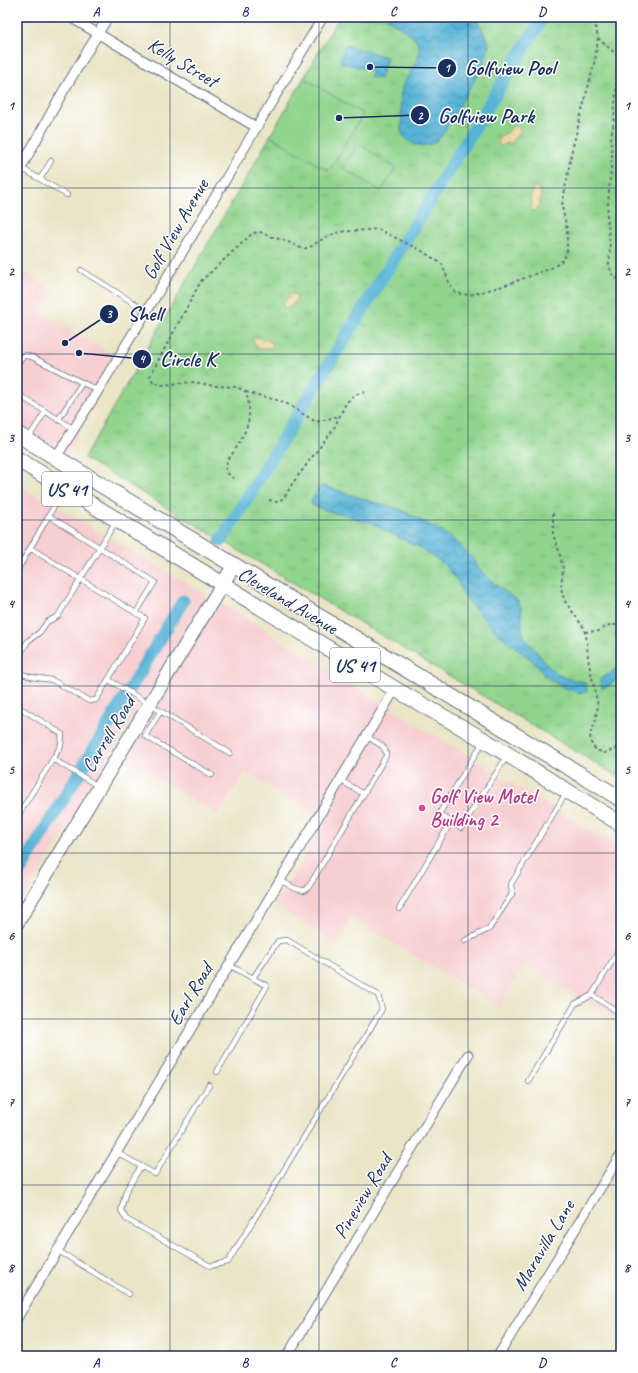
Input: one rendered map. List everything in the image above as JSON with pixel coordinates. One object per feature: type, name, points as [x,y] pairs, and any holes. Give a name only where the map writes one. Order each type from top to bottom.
[{"type":"main road","name":"Cleveland Avenue","points":[[22,437],[621,799]]},
{"type":"main road","name":"Cleveland Avenue","points":[[17,459],[395,689],[484,740],[621,824]]},
{"type":"main road","points":[[567,791],[593,799],[621,799]]},
{"type":"street","name":"Kelly Street","points":[[70,17],[256,127]]},
{"type":"street","points":[[19,171],[61,95],[108,17]]},
{"type":"street","name":"Golf View Avenue","points":[[56,457],[97,390],[148,312],[256,127],[323,17]]},
{"type":"street","name":"Carrell Road","points":[[18,921],[95,784],[155,709],[222,584],[234,565]]},
{"type":"street","name":"Earl Road","points":[[17,1318],[395,689]]},
{"type":"street","name":"Pineview Road","points":[[287,1356],[468,1055]]},
{"type":"street","name":"Maravilla Lane","points":[[498,1356],[621,1154]]},
{"type":"lane","points":[[40,179],[51,161]]},
{"type":"lane","points":[[19,171],[40,179],[66,195]]},
{"type":"lane","points":[[81,270],[148,312]]},
{"type":"lane","points":[[17,364],[25,355],[32,357],[97,390]]},
{"type":"lane","points":[[58,420],[82,383]]},
{"type":"lane","points":[[17,394],[74,429]]},
{"type":"lane","points":[[17,404],[22,397]]},
{"type":"lane","points":[[22,437],[45,412]]},
{"type":"lane","points":[[17,571],[65,488]]},
{"type":"lane","points":[[49,516],[155,582],[136,613]]},
{"type":"lane","points":[[17,659],[28,641],[40,632],[47,622],[58,616],[117,520]]},
{"type":"lane","points":[[17,672],[31,678],[52,680],[89,701],[96,700],[145,618],[30,548]]},
{"type":"lane","points":[[109,680],[230,753]]},
{"type":"lane","points":[[17,706],[62,734],[61,746],[17,817]]},
{"type":"lane","points":[[155,709],[145,736],[212,775]]},
{"type":"lane","points":[[280,880],[294,888],[304,891],[308,888],[386,756],[387,752],[385,748],[367,737]]},
{"type":"lane","points":[[484,740],[439,814],[461,828],[508,756]]},
{"type":"lane","points":[[53,759],[95,784]]},
{"type":"lane","points":[[340,780],[364,794]]},
{"type":"lane","points":[[464,941],[490,929],[512,894],[511,884],[567,791]]},
{"type":"lane","points":[[399,909],[452,822]]},
{"type":"lane","points":[[141,1166],[126,1191],[121,1210],[126,1219],[210,1266],[228,1262],[382,1009],[378,995],[287,940],[278,941],[253,978]]},
{"type":"lane","points":[[528,1081],[575,1004],[592,995],[621,946]]},
{"type":"lane","points":[[217,1072],[268,986],[229,965]]},
{"type":"lane","points":[[592,995],[621,1014]]},
{"type":"lane","points":[[116,1152],[155,1174],[209,1085]]},
{"type":"lane","points":[[58,1250],[129,1294]]},
{"type":"path","points":[[339,416],[316,422],[284,402],[246,392],[237,387],[214,386],[194,382],[161,385],[153,382],[150,376],[201,281],[253,233],[260,232],[286,241],[302,249],[310,247],[324,238],[339,232],[378,229],[422,251],[442,264],[450,285],[455,292],[470,295],[503,286],[554,267],[564,259],[567,251],[567,230],[562,206],[572,150],[596,60],[598,38],[594,17]]},
{"type":"path","points":[[598,38],[619,57],[611,139],[612,156],[607,215],[610,249],[609,265],[612,274],[621,281]]},
{"type":"path","points":[[234,478],[226,472],[226,464],[243,436],[249,422],[250,406],[246,392]]},
{"type":"path","points":[[269,500],[277,502],[284,498],[292,484],[333,430],[346,403],[354,395],[365,392]]},
{"type":"path","points":[[553,513],[553,534],[563,568],[561,588],[564,600],[584,628],[587,641],[588,659],[598,706],[590,734],[590,744],[596,750],[604,753],[616,749],[621,744]]},
{"type":"path","points":[[585,632],[598,631],[609,625],[621,625]]},
{"type":"shaded area","points":[[17,268],[55,291],[42,313],[118,358],[68,455],[17,424]]},
{"type":"shaded area","points":[[17,484],[207,595],[17,910]]},
{"type":"shaded area","points":[[219,602],[621,850],[621,1023],[525,964],[499,1006],[351,918],[337,944],[274,905],[325,822],[245,772],[218,815],[124,759]]},
{"type":"green space","points":[[339,17],[621,17],[621,770],[617,776],[84,458]]},
{"type":"green space","points":[[304,78],[363,114],[329,171],[270,136]]},
{"type":"green space","points":[[358,144],[396,168],[381,191],[343,168]]},
{"type":"sand","points":[[513,126],[520,129],[520,133],[514,138],[512,144],[507,143],[501,147],[498,142],[500,137],[508,132]]},
{"type":"sand","points":[[533,188],[539,188],[541,193],[538,206],[533,211],[530,210],[532,203],[530,198]]},
{"type":"sand","points":[[291,294],[297,295],[296,301],[289,308],[284,307],[283,303]]},
{"type":"sand","points":[[256,337],[272,342],[273,346],[270,348],[257,349],[253,339]]},
{"type":"water","points":[[385,17],[475,17],[488,40],[489,48],[481,69],[441,137],[429,145],[419,145],[410,142],[401,131],[401,92],[404,83],[416,63],[419,46],[414,38]]},
{"type":"water","points":[[345,45],[387,57],[380,79],[370,77],[372,71],[340,62]]},
{"type":"water","points":[[321,486],[376,503],[398,508],[441,531],[454,540],[474,560],[478,568],[485,575],[518,601],[521,607],[522,631],[525,638],[550,668],[565,678],[585,682],[587,692],[581,693],[562,687],[545,676],[533,661],[496,632],[463,594],[457,580],[443,563],[436,558],[419,547],[382,529],[372,522],[361,521],[345,514],[334,513],[312,505],[311,501]]},
{"type":"water","points":[[621,663],[621,676],[607,687],[602,688],[600,679],[610,674]]},
{"type":"waterway","points":[[221,541],[543,17]]},
{"type":"waterway","points":[[17,876],[183,601]]},
{"type":"place","name":"Golfview Pool","points":[[370,67]]},
{"type":"place","name":"Golfview Park","points":[[339,118]]},
{"type":"place","name":"Shell","points":[[65,343]]},
{"type":"place","name":"Circle K","points":[[79,353]]},
{"type":"place","name":"Golf View Motel Building 2","points":[[422,808]]}]
